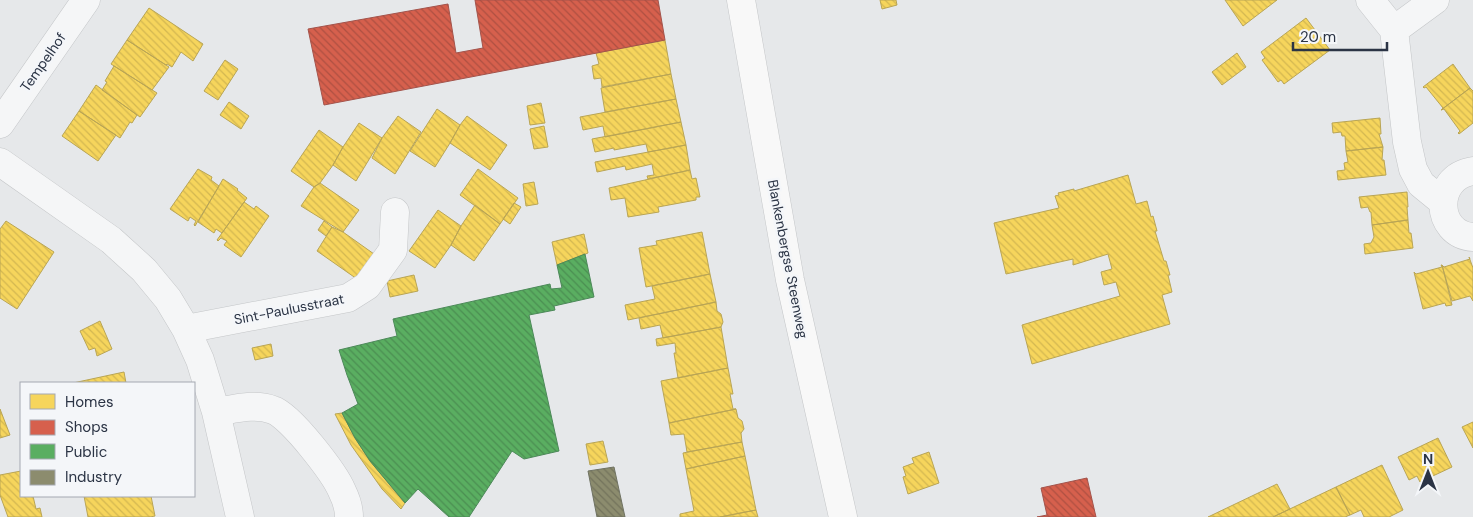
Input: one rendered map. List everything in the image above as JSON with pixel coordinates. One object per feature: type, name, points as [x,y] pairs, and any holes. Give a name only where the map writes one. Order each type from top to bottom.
[{"type":"main road","name":"Blankenbergse Steenweg","points":[[740,0],[790,280],[843,517]]},
{"type":"street","name":"Tempelhof","points":[[0,124],[86,0]]},
{"type":"street","points":[[1370,0],[1394,30],[1407,142],[1413,169],[1421,184],[1443,202]]},
{"type":"street","points":[[1394,30],[1435,0]]},
{"type":"street","points":[[0,162],[112,240],[144,270],[168,299],[186,329],[200,360],[216,412],[240,517]]},
{"type":"street","points":[[1473,171],[1466,172],[1455,178],[1445,190],[1443,202],[1445,217],[1452,227],[1458,232],[1473,237]]},
{"type":"street","name":"Sint-Paulusstraat","points":[[186,329],[348,298],[367,286],[393,250],[395,212]]},
{"type":"street","points":[[216,412],[252,406],[274,410],[294,426],[320,456],[342,490],[350,511],[349,517]]},
{"type":"building: Homes","points":[[880,0],[896,0],[897,5],[882,9]]},
{"type":"building: Homes","points":[[1225,0],[1277,0],[1243,26]]},
{"type":"building: Homes","points":[[149,8],[203,44],[193,61],[181,52],[172,67],[127,40]]},
{"type":"building: Homes","points":[[1306,18],[1330,50],[1284,84],[1281,80],[1278,82],[1262,60],[1265,58],[1261,52]]},
{"type":"building: Homes","points":[[127,40],[169,67],[152,90],[111,64]]},
{"type":"building: Homes","points":[[665,40],[671,74],[602,87],[601,78],[594,79],[592,66],[599,64],[596,53]]},
{"type":"building: Homes","points":[[1237,53],[1246,67],[1222,85],[1212,72]]},
{"type":"building: Homes","points":[[225,60],[238,69],[218,100],[204,91]]},
{"type":"building: Homes","points":[[1453,64],[1470,88],[1441,110],[1443,108],[1426,87],[1423,87]]},
{"type":"building: Homes","points":[[114,66],[157,93],[140,117],[102,90]]},
{"type":"building: Homes","points":[[671,74],[676,99],[605,112],[601,88]]},
{"type":"building: Homes","points":[[96,85],[137,115],[120,138],[79,111]]},
{"type":"building: Homes","points":[[1470,88],[1473,91],[1473,123],[1459,134],[1460,131],[1444,109],[1441,110]]},
{"type":"building: Homes","points":[[676,99],[681,122],[605,137],[603,126],[583,130],[580,117]]},
{"type":"building: Homes","points":[[229,102],[249,116],[241,129],[220,115]]},
{"type":"building: Homes","points":[[541,103],[545,123],[530,125],[527,106]]},
{"type":"building: Homes","points":[[437,109],[460,125],[435,167],[410,151]]},
{"type":"building: Homes","points":[[79,111],[116,135],[98,161],[62,136]]},
{"type":"building: Homes","points":[[398,116],[421,132],[395,174],[372,158],[382,138]]},
{"type":"building: Homes","points":[[467,116],[507,145],[490,170],[450,143]]},
{"type":"building: Homes","points":[[1380,118],[1381,134],[1379,134],[1383,147],[1346,151],[1345,136],[1342,136],[1341,132],[1333,133],[1332,123]]},
{"type":"building: Homes","points":[[681,122],[686,145],[648,152],[646,144],[595,152],[592,139]]},
{"type":"building: Homes","points":[[359,123],[382,138],[356,181],[333,165]]},
{"type":"building: Homes","points":[[544,126],[548,147],[534,149],[530,129]]},
{"type":"building: Homes","points":[[319,130],[343,147],[320,183],[314,187],[291,171]]},
{"type":"building: Homes","points":[[686,145],[690,170],[648,179],[647,176],[654,175],[652,164],[626,170],[625,166],[597,172],[595,162]]},
{"type":"building: Homes","points":[[1383,147],[1382,160],[1384,160],[1386,175],[1338,180],[1337,171],[1345,170],[1344,163],[1348,162],[1346,151]]},
{"type":"building: Homes","points":[[198,169],[212,177],[211,180],[219,186],[195,226],[196,221],[190,217],[188,221],[170,209]]},
{"type":"building: Homes","points":[[478,169],[518,198],[500,224],[460,195]]},
{"type":"building: Homes","points":[[690,170],[692,179],[696,178],[700,197],[696,197],[696,200],[658,207],[659,212],[628,217],[625,198],[611,200],[609,188]]},
{"type":"building: Homes","points":[[1128,175],[1136,204],[1147,201],[1151,217],[1153,216],[1157,231],[1155,231],[1164,261],[1166,261],[1170,275],[1168,275],[1172,292],[1162,295],[1170,324],[1032,364],[1022,325],[1120,296],[1116,282],[1104,285],[1101,272],[1112,269],[1108,254],[1073,265],[1073,259],[1006,274],[994,223],[1059,208],[1055,196],[1059,195],[1058,193],[1074,189],[1074,191]]},
{"type":"building: Homes","points":[[223,179],[247,198],[222,233],[216,229],[214,233],[198,222]]},
{"type":"building: Homes","points":[[534,182],[538,204],[526,206],[523,184]]},
{"type":"building: Homes","points":[[320,183],[359,210],[343,232],[301,206],[314,187]]},
{"type":"building: Homes","points":[[1407,192],[1408,220],[1372,225],[1371,212],[1368,207],[1361,208],[1359,197]]},
{"type":"building: Homes","points":[[244,202],[254,209],[256,206],[269,216],[241,257],[224,245],[227,241],[221,238],[217,240]]},
{"type":"building: Homes","points":[[514,203],[521,207],[510,224],[503,219]]},
{"type":"building: Homes","points":[[475,205],[500,224],[474,261],[451,245]]},
{"type":"building: Homes","points":[[438,210],[461,226],[435,268],[409,251]]},
{"type":"building: Homes","points":[[1408,220],[1413,248],[1365,254],[1364,244],[1371,243],[1374,237],[1372,225]]},
{"type":"building: Homes","points":[[6,221],[54,252],[17,309],[0,298],[0,229]]},
{"type":"building: Homes","points":[[324,221],[332,227],[326,236],[318,230]]},
{"type":"building: Homes","points":[[332,227],[343,232],[374,254],[357,279],[317,251]]},
{"type":"building: Homes","points":[[702,232],[710,274],[646,287],[639,248],[657,245],[656,241]]},
{"type":"building: Homes","points":[[584,234],[588,253],[557,265],[552,242]]},
{"type":"building: Homes","points":[[1470,259],[1473,268],[1473,301],[1470,296],[1452,301],[1442,265],[1444,267]]},
{"type":"building: Homes","points":[[1442,265],[1452,305],[1446,306],[1445,303],[1423,309],[1414,272],[1416,274],[1442,267]]},
{"type":"building: Homes","points":[[710,274],[716,302],[628,320],[625,305],[655,299],[652,286]]},
{"type":"building: Homes","points":[[414,275],[418,291],[390,297],[387,281]]},
{"type":"building: Homes","points":[[716,302],[717,311],[721,314],[723,322],[721,327],[663,338],[660,325],[641,329],[639,318]]},
{"type":"building: Homes","points":[[100,321],[112,349],[97,356],[95,348],[89,350],[80,331]]},
{"type":"building: Homes","points":[[721,327],[728,368],[678,378],[674,353],[676,353],[675,343],[657,346],[656,339]]},
{"type":"building: Homes","points":[[271,344],[273,356],[255,360],[252,348]]},
{"type":"building: Homes","points":[[728,368],[733,394],[730,394],[733,409],[736,409],[669,423],[661,381]]},
{"type":"building: Homes","points":[[124,372],[126,382],[78,382]]},
{"type":"building: Homes","points":[[0,409],[10,435],[0,438]]},
{"type":"building: Homes","points":[[736,409],[744,429],[741,433],[742,442],[687,452],[684,434],[671,435],[669,423]]},
{"type":"building: Homes","points":[[342,413],[370,461],[405,503],[401,509],[382,489],[351,445],[335,414]]},
{"type":"building: Homes","points":[[1473,422],[1473,448],[1462,427]]},
{"type":"building: Homes","points":[[1438,438],[1452,467],[1420,482],[1417,476],[1409,480],[1398,457]]},
{"type":"building: Homes","points":[[603,441],[608,462],[590,465],[586,444]]},
{"type":"building: Homes","points":[[742,442],[745,456],[686,469],[683,453]]},
{"type":"building: Homes","points":[[929,452],[939,483],[908,494],[903,477],[906,476],[903,467],[914,463],[912,458]]},
{"type":"building: Homes","points":[[745,456],[756,510],[720,517],[680,517],[680,514],[694,511],[686,469]]},
{"type":"building: Homes","points":[[1382,465],[1403,510],[1389,517],[1364,517],[1361,510],[1350,515],[1336,487]]},
{"type":"building: Homes","points":[[20,471],[20,497],[33,497],[36,509],[40,508],[42,517],[8,517],[0,495],[0,475]]},
{"type":"building: Homes","points":[[1277,484],[1290,509],[1273,517],[1208,517]]},
{"type":"building: Homes","points":[[1336,487],[1350,515],[1345,517],[1273,517]]},
{"type":"building: Homes","points":[[84,497],[151,497],[155,516],[150,517],[88,517]]},
{"type":"building: Homes","points":[[756,510],[758,517],[720,517]]},
{"type":"building: Shops","points":[[475,0],[658,0],[665,40],[324,105],[308,29],[448,4],[456,53],[483,48]]},
{"type":"building: Shops","points":[[1087,478],[1096,517],[1037,517],[1047,515],[1041,488]]},
{"type":"building: Public","points":[[585,254],[594,297],[554,306],[555,310],[529,315],[559,451],[524,459],[512,451],[469,517],[449,517],[418,489],[405,503],[370,461],[342,413],[358,404],[339,350],[397,336],[393,319],[550,284],[551,289],[562,288],[557,265]]},
{"type":"building: Industry","points":[[614,467],[625,517],[597,517],[588,471]]}]
